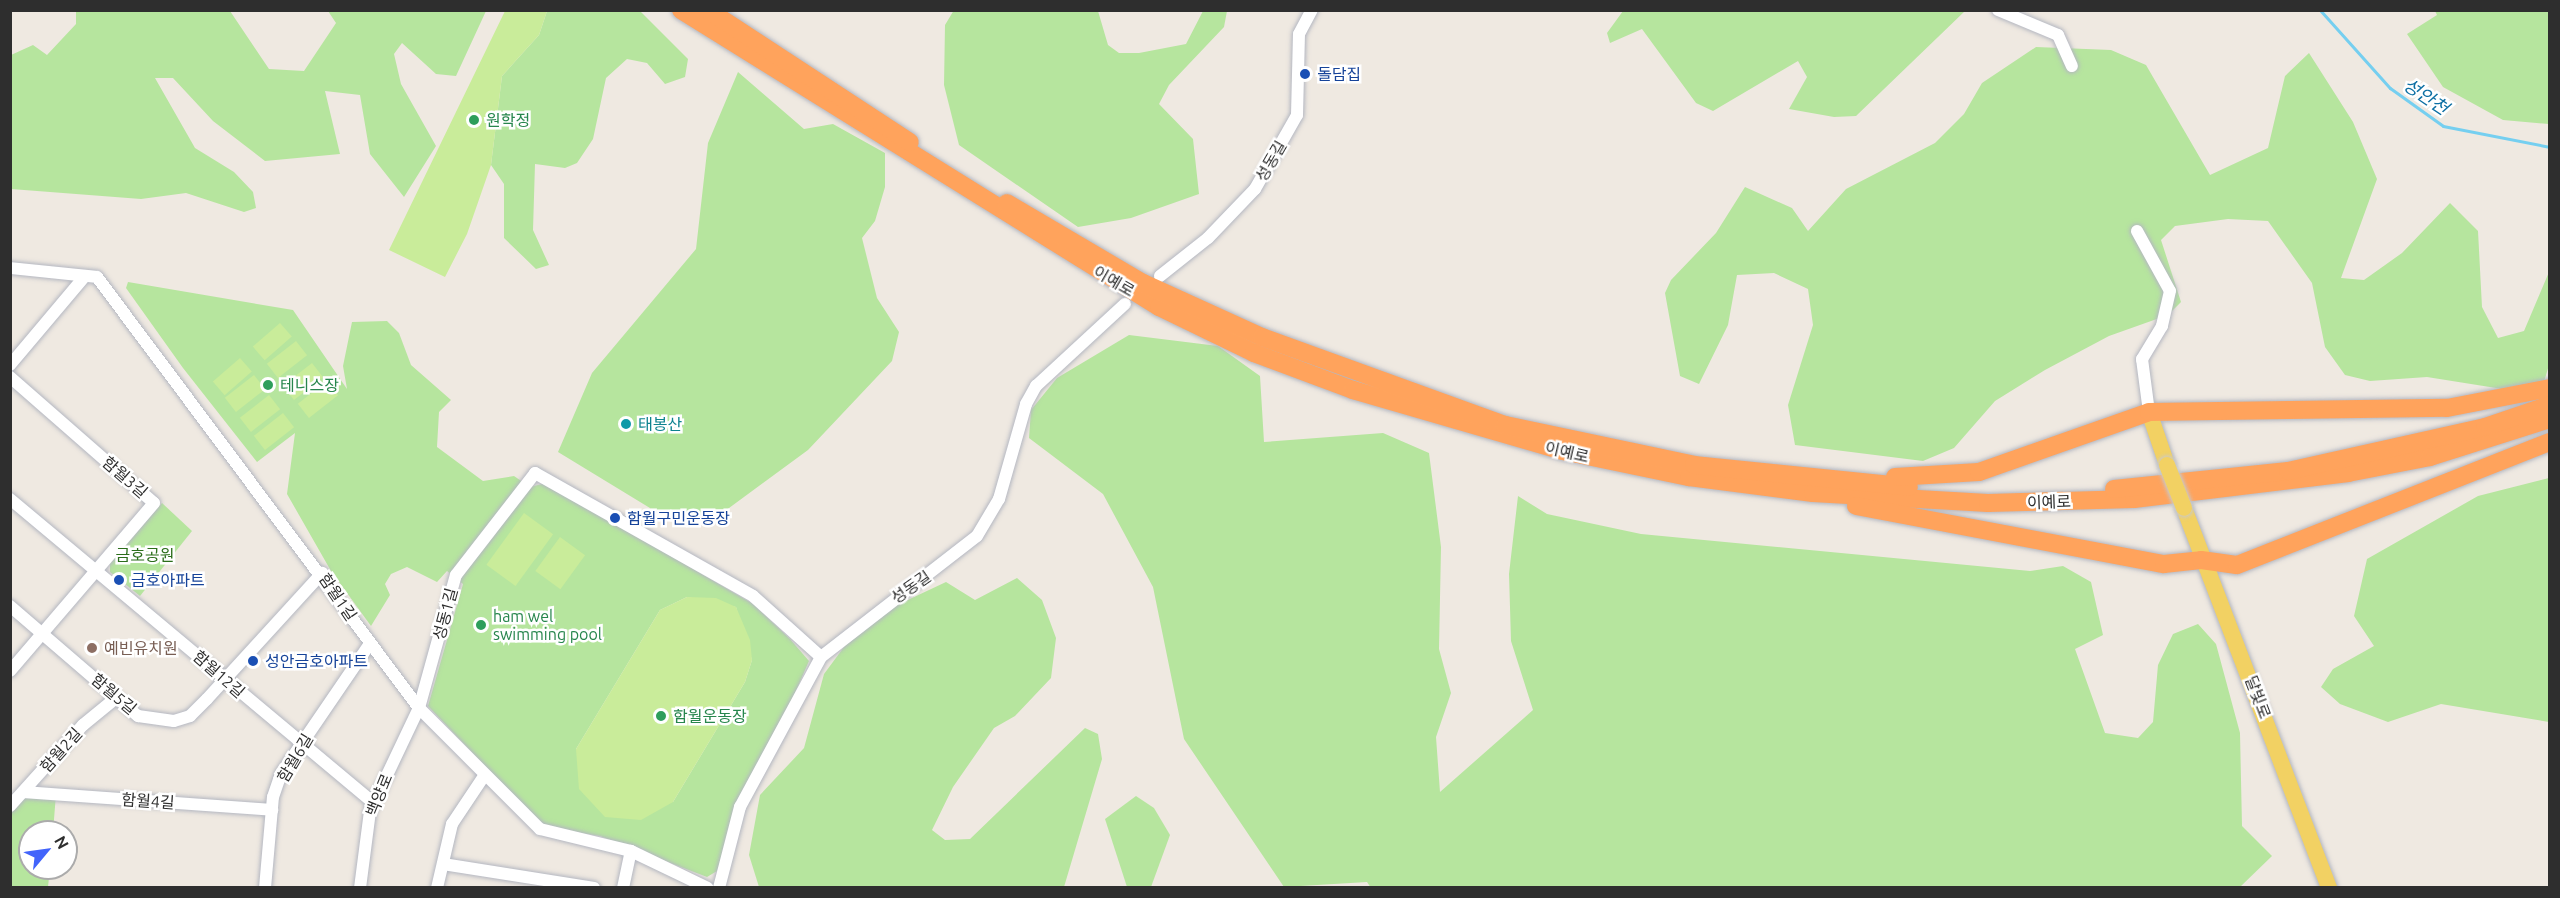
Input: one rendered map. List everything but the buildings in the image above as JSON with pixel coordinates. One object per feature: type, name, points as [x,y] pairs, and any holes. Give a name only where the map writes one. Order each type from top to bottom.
[{"type":"highway","name":"이예로","points":[[681,10],[1040,238],[1159,307],[1254,353],[1442,420],[1552,449],[1772,483],[1988,503],[2208,494],[2430,456],[2550,419]]},
{"type":"highway","name":"이예로","points":[[708,10],[1009,204],[1143,283],[1262,337],[1505,425],[1772,483],[2011,492],[2117,489],[2288,471],[2485,427],[2550,405]]},
{"type":"highway","points":[[1772,483],[1911,478],[1979,472],[2149,412],[2447,408],[2550,388]]},
{"type":"highway","points":[[1772,483],[2164,564],[2201,560],[2236,565],[2550,442]]},
{"type":"main road","name":"달빛로","points":[[2149,412],[2201,560],[2329,888]]},
{"type":"street","name":"성동길","points":[[1160,276],[1208,238],[1255,189],[1286,134],[1301,94],[1299,34],[1312,10]]},
{"type":"street","points":[[1998,10],[2058,35],[2072,66]]},
{"type":"street","points":[[2137,231],[2170,291],[2162,326],[2142,359],[2149,412]]},
{"type":"street","name":"함월1길","points":[[10,268],[98,277],[217,442],[322,573],[369,645],[419,708],[540,830],[631,851],[708,888]]},
{"type":"street","points":[[10,365],[84,277]]},
{"type":"street","name":"성동길","points":[[719,888],[740,807],[821,657],[977,536],[999,499],[1026,404],[1036,386],[1125,304]]},
{"type":"street","name":"함월3길","points":[[10,377],[154,503],[10,671]]},
{"type":"street","name":"성동1길","points":[[419,708],[456,575],[536,473],[753,596],[821,657]]},
{"type":"street","name":"함월12길","points":[[10,499],[373,803]]},
{"type":"street","name":"함월5길","points":[[10,606],[138,716],[174,720],[190,716],[226,680],[322,573]]},
{"type":"street","name":"함월6길","points":[[265,888],[272,810],[281,774],[369,645]]},
{"type":"street","name":"함월2길","points":[[10,806],[116,698]]},
{"type":"street","name":"백양로","points":[[360,888],[373,803],[419,708]]},
{"type":"street","points":[[437,888],[452,824],[484,776]]},
{"type":"street","name":"함월4길","points":[[23,792],[272,810]]},
{"type":"street","points":[[623,888],[631,851]]},
{"type":"street","points":[[443,864],[594,888]]},
{"type":"green space","points":[[954,10],[1098,11],[1108,45],[1119,53],[1139,53],[1186,44],[1203,11],[1227,11],[1224,27],[1169,85],[1159,104],[1193,139],[1199,194],[1131,218],[1078,227],[959,145],[944,85],[945,25]]},
{"type":"green space","points":[[76,11],[230,11],[269,69],[304,71],[336,23],[328,11],[486,11],[456,76],[436,74],[402,43],[394,54],[401,84],[436,146],[404,197],[370,154],[360,95],[325,91],[340,154],[265,161],[213,121],[173,78],[155,78],[195,148],[234,172],[253,192],[256,208],[244,212],[186,193],[141,199],[11,189],[11,55],[33,45],[47,55],[76,24]]},
{"type":"green space","name":"원학정","points":[[505,11],[547,11],[539,35],[502,76],[491,165],[467,234],[445,277],[389,250]]},
{"type":"green space","points":[[547,11],[640,11],[688,59],[685,77],[665,84],[647,63],[627,59],[606,78],[593,139],[577,163],[565,168],[535,164],[533,230],[549,265],[536,269],[504,238],[504,184],[491,165],[502,76],[539,35]]},
{"type":"green space","points":[[1623,11],[1965,11],[1856,116],[1834,117],[1789,109],[1807,77],[1798,61],[1713,111],[1696,103],[1642,29],[1610,43],[1607,33]]},
{"type":"green space","points":[[2435,11],[2549,11],[2549,124],[2503,120],[2443,87],[2407,34],[2437,15]]},
{"type":"green space","points":[[2036,47],[2111,50],[2146,65],[2210,175],[2268,148],[2285,76],[2309,53],[2353,122],[2377,179],[2341,278],[2364,280],[2402,253],[2450,203],[2478,231],[2482,307],[2498,338],[2524,331],[2549,272],[2549,365],[2540,395],[2427,377],[2370,381],[2345,375],[2325,347],[2312,283],[2268,221],[2228,219],[2175,226],[2161,240],[2181,302],[2168,315],[2109,336],[2045,370],[1995,401],[1954,448],[1923,461],[1795,445],[1788,405],[1813,325],[1808,289],[1774,273],[1737,275],[1728,325],[1699,384],[1680,376],[1665,293],[1671,280],[1716,233],[1745,187],[1792,208],[1808,231],[1846,189],[1935,143],[1964,114],[1982,83]]},
{"type":"green space","points":[[738,72],[804,129],[833,124],[885,153],[885,187],[875,221],[862,238],[877,298],[899,332],[892,361],[808,450],[710,522],[668,519],[558,452],[592,373],[696,249],[708,143]]},
{"type":"green space","points":[[128,282],[293,310],[347,389],[343,366],[352,322],[387,321],[399,333],[411,365],[451,400],[439,412],[437,447],[483,481],[514,476],[530,487],[546,483],[753,604],[790,639],[809,661],[717,871],[707,877],[600,836],[543,827],[428,706],[463,584],[447,571],[437,582],[407,567],[391,574],[385,584],[390,595],[371,626],[331,571],[287,494],[295,433],[257,462],[183,368],[126,288]],"holes":[[[687,597],[736,607],[752,660],[745,682],[673,802],[576,749],[660,610]]]},
{"type":"green space","points":[[280,323],[292,337],[265,360],[253,347]]},
{"type":"green space","points":[[1129,335],[1218,346],[1260,376],[1264,442],[1383,433],[1429,453],[1441,547],[1439,649],[1451,693],[1436,737],[1440,792],[1533,710],[1511,641],[1509,574],[1518,496],[1547,514],[1641,534],[2030,571],[2063,566],[2091,582],[2103,635],[2075,649],[2105,733],[2138,738],[2153,722],[2158,665],[2173,634],[2198,624],[2216,644],[2240,733],[2242,826],[2272,856],[2239,888],[1371,888],[1367,882],[1284,887],[1184,739],[1153,587],[1103,494],[1029,438],[1031,410],[1057,378]]},
{"type":"green space","points":[[296,341],[307,355],[278,378],[267,364]]},
{"type":"green space","points":[[240,358],[252,372],[225,395],[213,382]]},
{"type":"green space","points":[[312,363],[323,377],[294,400],[283,386]]},
{"type":"green space","points":[[254,375],[265,389],[236,412],[225,398]]},
{"type":"green space","points":[[327,381],[338,395],[309,418],[298,404]]},
{"type":"green space","points":[[269,395],[280,409],[251,432],[240,418]]},
{"type":"green space","points":[[283,413],[294,427],[265,450],[254,436]]},
{"type":"green space","points":[[2549,478],[2549,722],[2441,704],[2388,722],[2340,704],[2321,687],[2333,669],[2374,646],[2354,616],[2367,559],[2478,496]]},
{"type":"green space","name":"금호공원","points":[[162,503],[192,531],[140,596],[110,572],[110,564]]},
{"type":"green space","points":[[524,513],[553,534],[516,586],[486,565]]},
{"type":"green space","points":[[560,537],[585,555],[560,589],[535,571]]},
{"type":"green space","points":[[1017,578],[1042,600],[1056,638],[1051,678],[1015,716],[994,728],[953,787],[932,830],[945,840],[970,839],[1085,728],[1098,734],[1102,759],[1064,887],[759,887],[749,855],[760,795],[804,748],[824,674],[847,643],[878,614],[946,582],[975,600]]},
{"type":"green space","name":"함월운동장","points":[[687,597],[716,598],[736,607],[750,640],[752,660],[745,682],[673,802],[641,820],[605,817],[579,789],[576,749],[660,610]]},
{"type":"green space","points":[[23,792],[56,794],[54,820],[18,820],[18,880],[49,880],[48,887],[11,888],[11,806]]},
{"type":"green space","points":[[1136,796],[1154,808],[1170,835],[1151,887],[1127,887],[1105,819]]},
{"type":"waterway","name":"성안천","points":[[2320,10],[2390,88],[2443,126],[2550,147]]},
{"type":"place","name":"돌담집","points":[[1305,74]]},
{"type":"place","name":"원학정","points":[[474,120]]},
{"type":"place","name":"테니스장","points":[[268,385]]},
{"type":"place","name":"태봉산","points":[[626,424]]},
{"type":"place","name":"함월구민운동장","points":[[615,518]]},
{"type":"place","name":"금호아파트","points":[[119,580]]},
{"type":"place","name":"ham wel swimming pool","points":[[481,625]]},
{"type":"place","name":"예빈유치원","points":[[92,648]]},
{"type":"place","name":"성안금호아파트","points":[[253,661]]},
{"type":"place","name":"함월운동장","points":[[661,716]]}]
